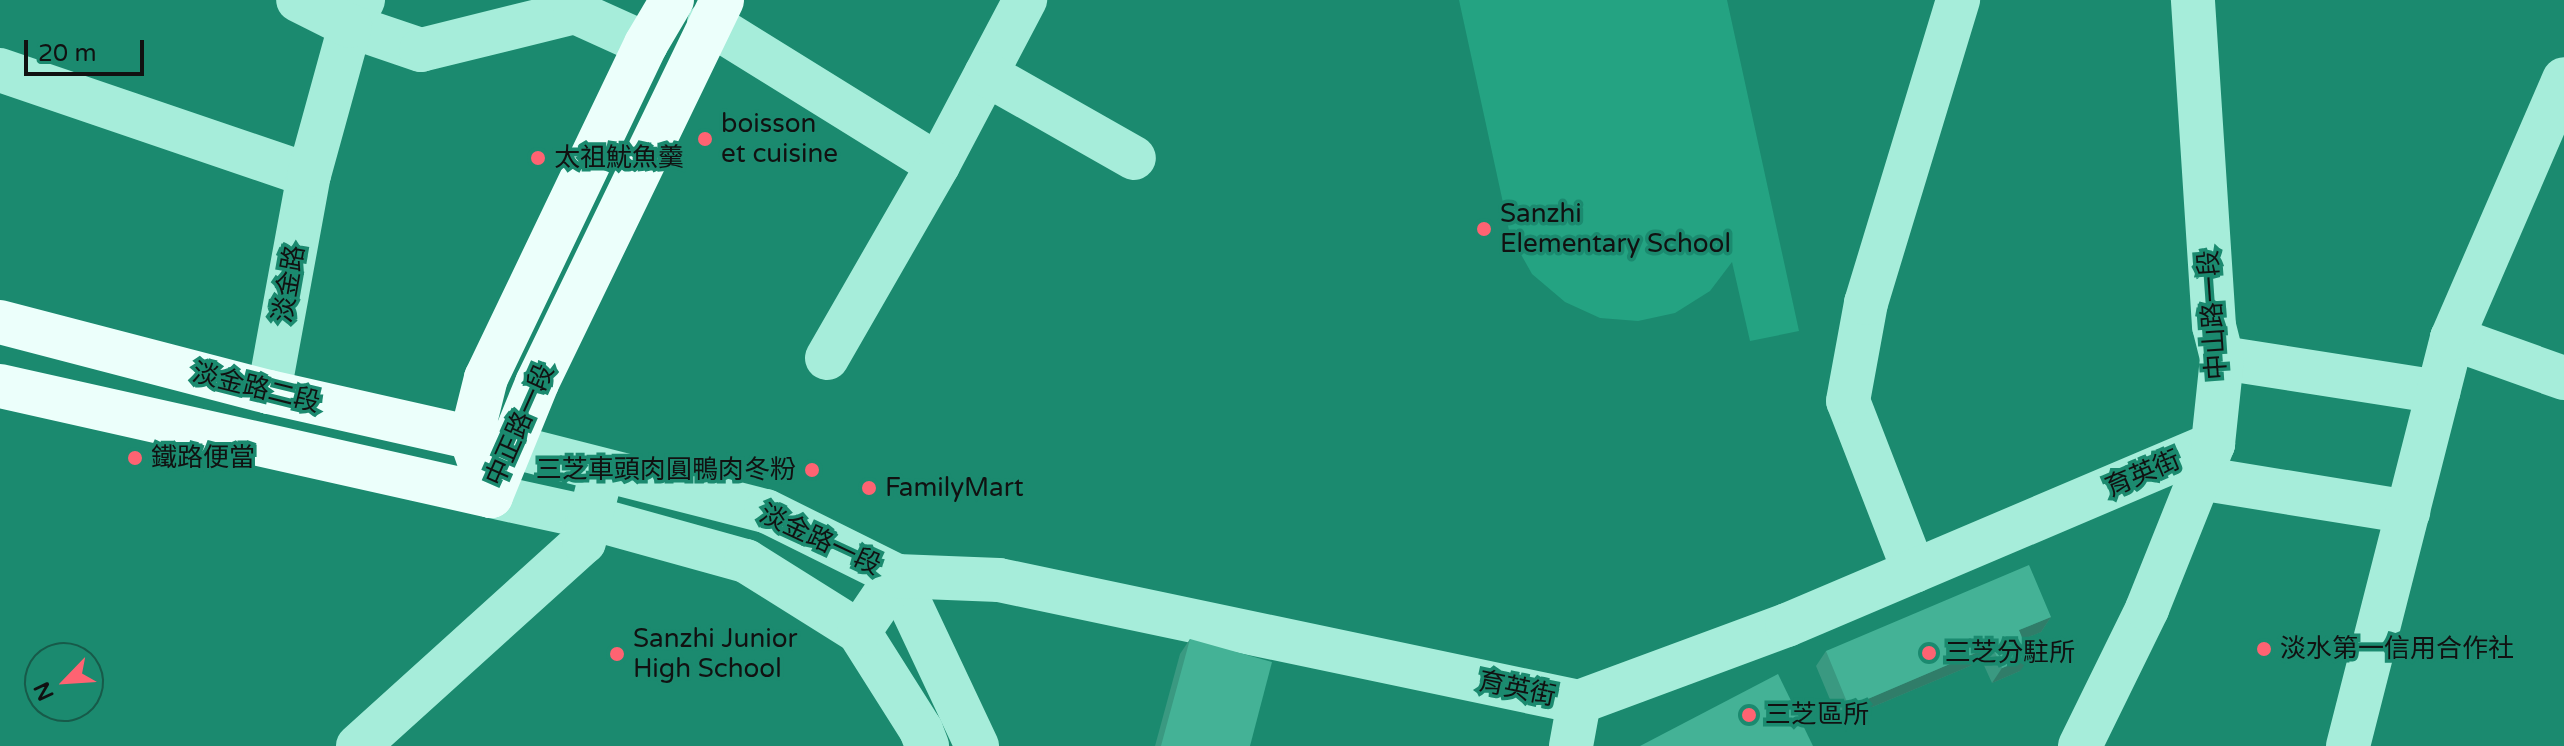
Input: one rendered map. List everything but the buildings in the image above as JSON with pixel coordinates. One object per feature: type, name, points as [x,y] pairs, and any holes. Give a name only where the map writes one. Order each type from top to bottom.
[{"type":"main road","name":"中正路一段","points":[[491,496],[471,438],[486,378],[646,44],[670,1]]},
{"type":"main road","name":"中正路一段","points":[[491,496],[514,447],[537,383],[716,12]]},
{"type":"main road","name":"淡金路二段","points":[[0,322],[269,392],[514,447]]},
{"type":"main road","name":"淡金路二段","points":[[0,386],[491,496]]},
{"type":"street","points":[[298,0],[357,13],[421,50],[575,12],[646,44]]},
{"type":"street","points":[[827,358],[938,165],[1025,0]]},
{"type":"street","points":[[1914,571],[1848,401],[1866,303],[1958,0]]},
{"type":"street","name":"中山路一段","points":[[2080,746],[2147,609],[2206,461],[2222,358],[2214,326],[2193,0]]},
{"type":"street","points":[[716,12],[938,165]]},
{"type":"street","name":"淡金路","points":[[269,392],[309,175],[357,13]]},
{"type":"street","points":[[0,70],[309,175]]},
{"type":"street","points":[[986,74],[1134,158]]},
{"type":"street","points":[[2348,746],[2452,338],[2564,79]]},
{"type":"street","points":[[2452,338],[2564,378]]},
{"type":"street","points":[[2222,358],[2438,392]]},
{"type":"street","name":"淡金路一段","points":[[514,447],[766,511],[897,576],[977,746]]},
{"type":"street","points":[[2206,461],[2408,512]]},
{"type":"street","name":"育英街","points":[[897,576],[999,580],[1579,702],[1787,625],[1914,571],[2206,461]]},
{"type":"street","points":[[358,746],[584,542],[587,517],[604,469]]},
{"type":"street","name":"淡金路一段","points":[[491,496],[587,517],[746,561],[859,632],[921,730],[927,746]]},
{"type":"street","points":[[859,632],[897,576]]},
{"type":"street","points":[[1571,746],[1579,702]]},
{"type":"green space","points":[[1459,0],[1727,0],[1799,331],[1750,341],[1732,262],[1710,291],[1675,313],[1638,321],[1600,318],[1565,302],[1532,274],[1510,235]]},
{"type":"place","name":"boisson et cuisine","points":[[705,139]]},
{"type":"place","name":"太祖魷魚羹","points":[[538,158]]},
{"type":"place","name":"Sanzhi Elementary School","points":[[1484,229]]},
{"type":"place","name":"鐵路便當","points":[[135,458]]},
{"type":"place","name":"三芝車頭肉圓鴨肉冬粉","points":[[812,470]]},
{"type":"place","name":"FamilyMart","points":[[869,488]]},
{"type":"place","name":"淡水第一信用合作社","points":[[2264,649]]},
{"type":"place","name":"三芝分駐所","points":[[1929,653]]},
{"type":"place","name":"Sanzhi Junior High School","points":[[617,654]]},
{"type":"place","name":"三芝區所","points":[[1749,715]]}]
